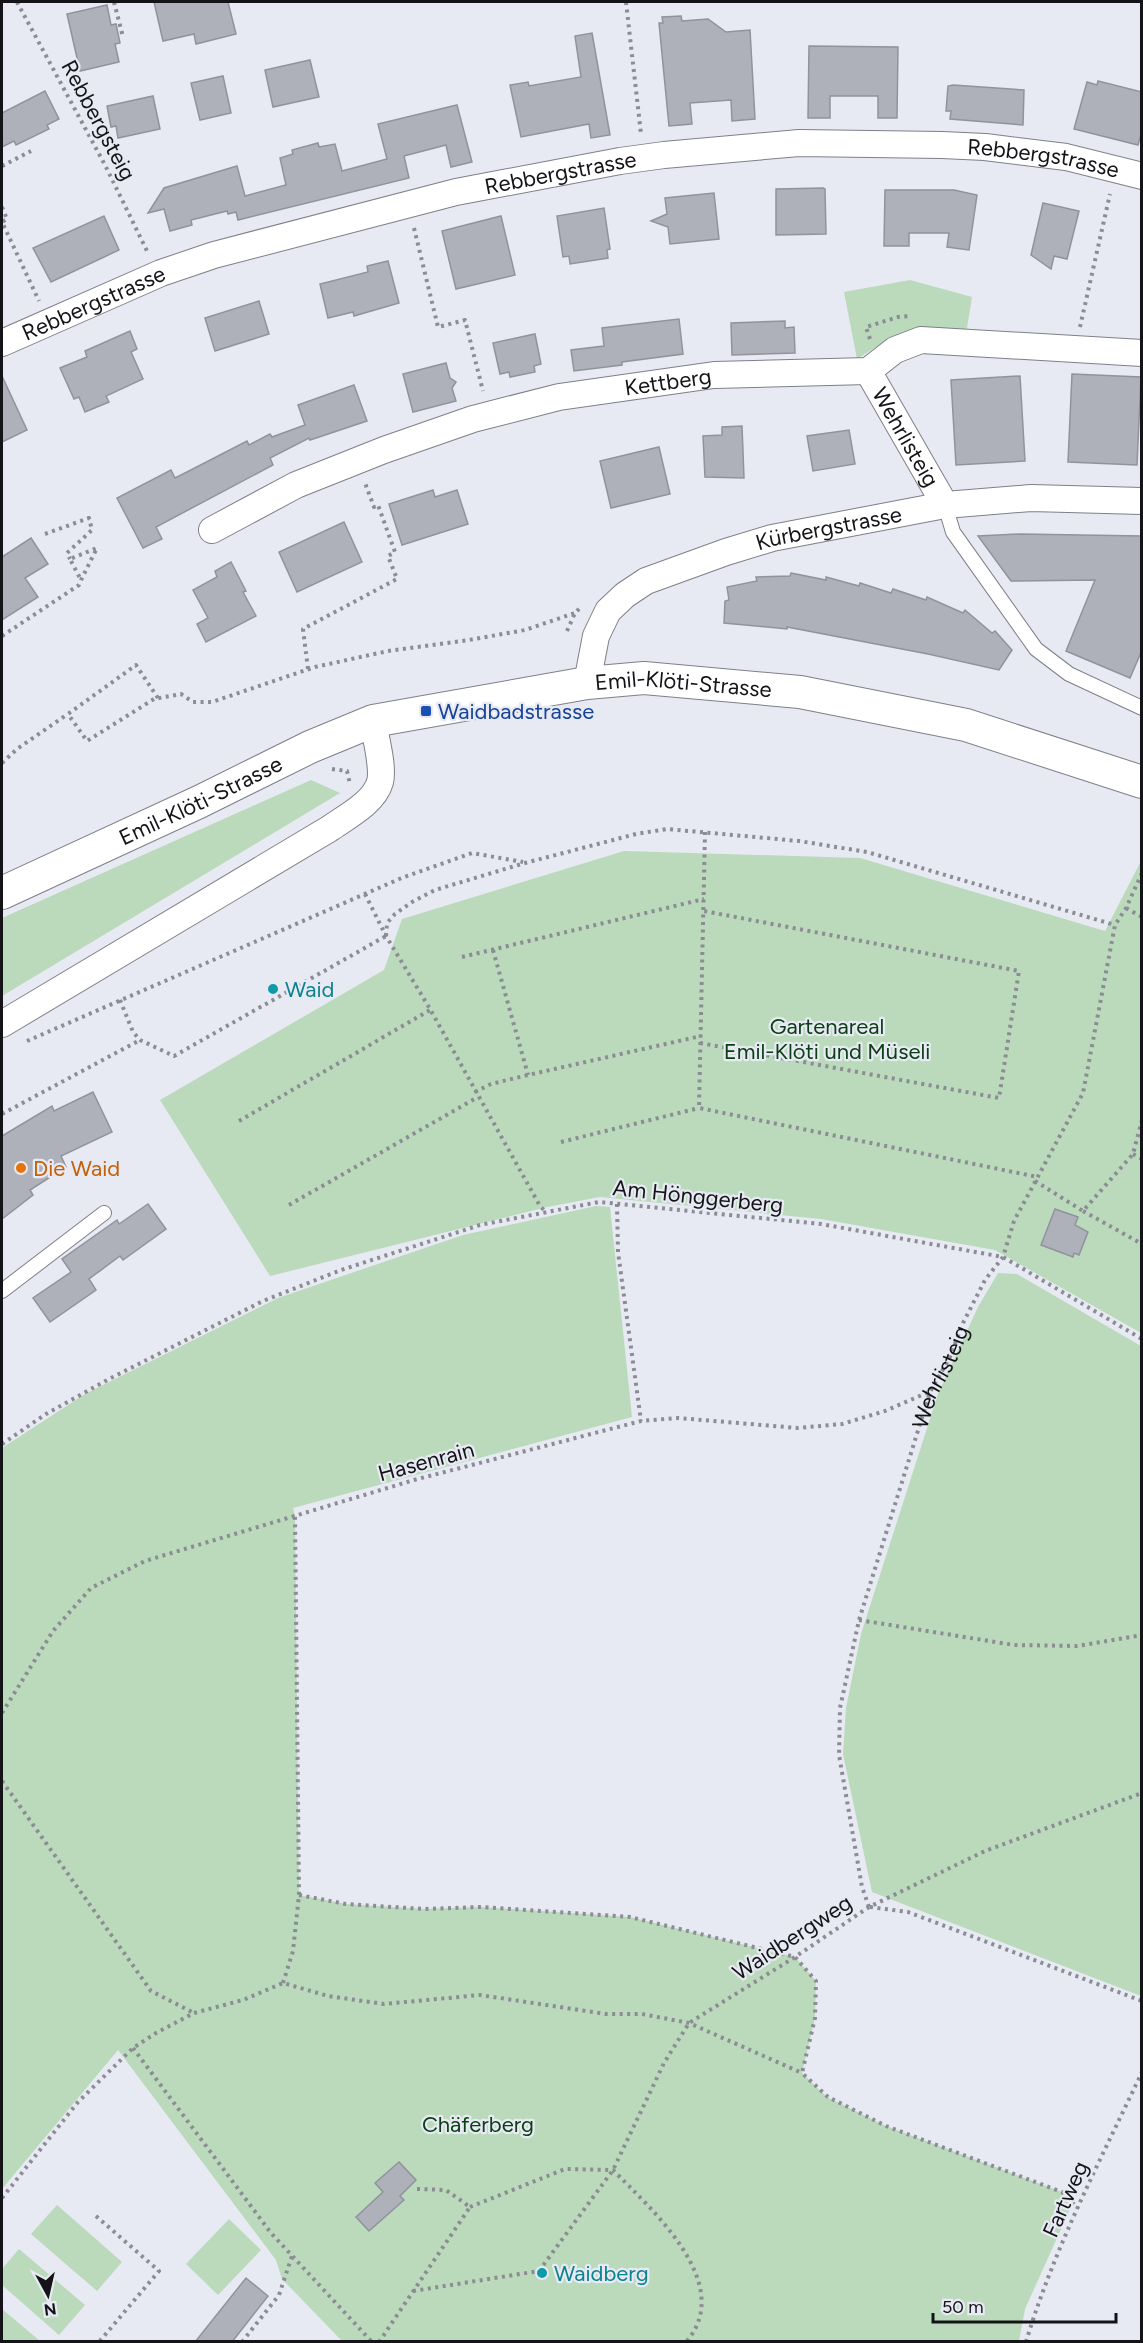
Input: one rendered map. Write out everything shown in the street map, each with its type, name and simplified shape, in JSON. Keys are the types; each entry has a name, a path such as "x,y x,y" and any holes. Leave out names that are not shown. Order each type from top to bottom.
{"street":[{"name":"Rebbergstrasse","path":"2,343 161,273 214,255 456,192 664,154 799,143 985,147 1066,157 1142,176"},
{"path":"868,371 895,350 921,340 1142,353"},
{"name":"Kettberg","path":"212,530 296,485 367,457 490,415 559,397 714,375 868,371"},
{"name":"Wehrlisteig","path":"868,371 945,505"},
{"name":"Kürbergstrasse","path":"587,683 596,636 608,611 625,595 646,581 772,538 945,505 1031,498 1142,501"},
{"name":"Emil-Klöti-Strasse","path":"2,893 199,802 310,747 373,721 587,683 644,678 801,692 966,725 1142,782"},
{"path":"2,1024 359,809 380,782 373,721"}],"lane":[{"path":"945,505 953,532 1036,649 1069,674 1142,708"},
{"path":"2,1291 104,1213"}],"path":[{"name":"Rebbergsteig","path":"17,2 105,165 150,256"},
{"path":"114,2 123,38"},
{"path":"626,2 641,135"},
{"path":"2,166 31,151"},
{"path":"1078,338 1112,187"},
{"path":"2,207 8,219 2,222 41,306"},
{"path":"412,219 438,327 465,320 490,415"},
{"path":"308,669 303,629 397,579 388,556 395,552 378,505 374,507 362,474 371,471 367,457"},
{"path":"45,534 89,518 92,530 67,553 81,580"},
{"path":"2,636 79,585 97,548 70,559"},
{"path":"68,714 87,741 158,698 181,694 193,702 212,702 308,669 388,651 525,630 575,613"},
{"path":"2,763 17,749 136,664 158,698"},
{"path":"386,936 387,923 395,914 435,890 525,862 636,834 667,829 799,841 867,852 1115,925"},
{"path":"699,1108 705,832"},
{"path":"23,1042 404,877 472,853 525,862"},
{"name":"Wehrlisteig","path":"869,1907 862,1887 840,1755 840,1708 859,1620 930,1392 949,1359 963,1323 985,1280 1003,1257 1014,1221 1083,1094 1115,925 1126,908 1142,873"},
{"path":"365,894 386,936 545,1212"},
{"path":"462,957 704,899"},
{"path":"1126,908 1142,917"},
{"path":"700,1043 999,1098 1019,970 704,911"},
{"path":"120,1000 133,1032 140,1040 174,1056 386,936"},
{"path":"493,950 528,1075"},
{"path":"239,1121 430,1009"},
{"path":"475,1092 491,1084 700,1036"},
{"path":"2,1114 140,1040"},
{"path":"289,1205 478,1098"},
{"path":"561,1142 699,1108 1036,1179 1083,1211 1142,1244"},
{"path":"1083,1211 1133,1154 1142,1120"},
{"path":"1133,1154 1142,1159"},
{"name":"Am Hönggerberg","path":"2,1444 46,1414 109,1379 263,1301 386,1254 480,1225 599,1203 821,1224 1003,1257 1142,1339"},
{"path":"617,1204 618,1252 640,1421"},
{"name":"Hasenrain","path":"2,1713 52,1631 91,1588 145,1560 414,1480 640,1421 678,1418 798,1428 842,1424 885,1411 930,1392"},
{"path":"283,1983 293,1951 299,1895 295,1516"},
{"path":"859,1620 1014,1645 1077,1646 1142,1635"},
{"path":"2,1781 151,1991 194,2013"},
{"path":"869,1907 985,1851 1142,1793"},
{"path":"299,1895 346,1904 424,1910 481,1907 630,1917 795,1957 816,1981 815,2018 802,2073"},
{"name":"Waidbergweg","path":"414,2290 538,2271 613,2170 663,2063 689,2023 795,1957 869,1907 908,1912 1142,2001"},
{"path":"2,2198 78,2102 133,2048 194,2013 243,2000 283,1983 328,1996 384,2004 480,1995 606,2014 642,2014 689,2023 802,2073 828,2097 886,2126 1062,2192 1078,2208"},
{"path":"133,2048 271,2233 372,2342"},
{"name":"Fartweg","path":"1026,2342 1038,2299 1142,2073"},
{"path":"379,2342 470,2207 565,2169 613,2170 675,2235 693,2268 701,2292 700,2316 686,2342"},
{"path":"417,2189 446,2190 470,2207"},
{"path":"96,2216 159,2271 99,2342"},
{"path":"242,2342 279,2295 292,2256"}],"green space":[{"path":"910,280 972,297 966,334 918,331 882,343 857,359 844,292"},
{"path":"311,780 340,793 2,996 2,918"},
{"name":"Gartenareal Emil-Klöti und Müseli","path":"624,851 860,858 1105,931 1141,861 1141,1333 995,1250 821,1219 600,1197 547,1207 270,1276 160,1100 384,970 402,919"},
{"name":"Chäferberg","path":"596,1206 610,1207 632,1417 293,1508 295,1516 299,1895 346,1904 424,1909 481,1907 630,1917 795,1957 816,1981 815,2018 802,2073 827,2097 886,2126 1062,2192 1071,2207 1025,2309 1019,2341 342,2341 282,2279 276,2260 118,2050 2,2189 2,1448 85,1394 278,1298 463,1235"},
{"path":"998,1273 1017,1274 1141,1346 1141,1996 872,1892 843,1754 846,1708 861,1634 938,1394 978,1307"},
{"path":"57,2205 122,2262 97,2291 31,2234"},
{"path":"229,2219 261,2250 218,2295 186,2264"},
{"path":"19,2249 85,2305 59,2335 2,2285 2,2269"},
{"path":"2,2309 40,2341 2,2341"}],"building":[{"path":"154,2 228,2 236,34 196,44 194,34 163,41"},
{"path":"107,5 111,25 116,24 120,43 115,44 119,62 80,71 67,14"},
{"path":"681,16 682,21 708,19 726,32 750,30 755,119 732,121 731,100 690,103 692,124 669,126 659,23 663,23 662,17"},
{"path":"592,33 610,135 591,138 589,124 521,137 510,85 528,82 529,86 581,77 575,36"},
{"path":"809,46 898,47 897,118 878,118 878,96 830,96 830,118 808,118"},
{"path":"310,60 319,97 273,107 265,70"},
{"path":"223,76 231,113 200,120 191,83"},
{"path":"1098,81 1142,92 1142,131 1138,145 1074,129 1087,82 1097,85"},
{"path":"948,86 1024,90 1023,125 950,119 951,111 946,111"},
{"path":"45,91 59,119 47,125 49,129 16,145 14,141 2,147 2,113"},
{"path":"153,96 160,129 118,138 116,126 111,127 107,106"},
{"path":"457,105 472,162 451,167 446,145 404,156 409,178 238,220 236,212 228,214 227,211 191,220 192,225 170,231 164,209 148,213 164,188 237,166 245,196 286,185 280,158 293,154 292,150 318,143 319,147 335,144 342,171 387,159 378,124"},
{"path":"776,189 825,189 826,234 776,235"},
{"path":"885,190 954,190 977,195 969,250 947,247 949,233 909,233 909,246 884,246"},
{"path":"714,193 719,239 670,244 668,227 651,221 667,214 665,198"},
{"path":"1043,203 1079,211 1067,259 1054,256 1051,269 1031,255"},
{"path":"604,208 610,249 607,250 608,258 570,264 569,256 563,257 557,216"},
{"path":"104,216 119,250 51,282 33,248"},
{"path":"501,216 515,275 456,289 442,231"},
{"path":"388,261 399,303 354,316 353,312 328,318 320,284 368,272 367,266"},
{"path":"259,301 269,334 215,351 205,318"},
{"path":"679,319 683,354 574,371 571,350 604,346 602,328"},
{"path":"785,321 785,328 794,327 795,353 732,355 731,323"},
{"path":"130,331 137,349 131,352 143,379 106,396 109,402 85,412 79,397 74,399 60,368 87,357 85,351"},
{"path":"535,334 541,364 534,366 535,372 510,377 509,372 500,374 493,343"},
{"path":"446,363 450,378 456,382 452,388 456,401 413,412 403,374"},
{"path":"1072,374 1141,377 1137,465 1068,462"},
{"path":"2,376 27,430 2,442"},
{"path":"1020,376 1025,461 956,465 951,380"},
{"path":"354,385 367,421 310,440 309,438 270,458 273,465 156,527 162,539 143,548 117,498 171,470 175,478 247,441 249,445 270,434 272,437 305,425 298,405"},
{"path":"742,426 744,478 705,477 703,436 722,435 722,427"},
{"path":"849,430 855,464 813,471 807,436"},
{"path":"659,447 670,494 611,508 600,461"},
{"path":"433,490 435,497 457,490 468,524 402,545 389,504"},
{"path":"344,522 362,562 297,592 279,552"},
{"path":"1020,534 1142,536 1142,650 1130,678 1066,651 1095,580 1011,581 978,536"},
{"path":"31,538 48,564 25,578 38,597 2,620 2,557"},
{"path":"231,562 256,616 206,642 197,624 208,618 193,590 217,577 215,571"},
{"path":"791,573 826,580 826,577 859,586 860,583 891,593 893,589 926,600 927,597 963,613 965,610 992,633 995,631 1012,650 999,670 787,627 787,629 724,623 725,601 729,600 727,587 757,581 756,577 790,576"},
{"path":"93,1092 112,1132 61,1156 66,1167 30,1190 33,1195 2,1219 2,1136 52,1106 54,1111"},
{"path":"148,1204 166,1229 123,1260 120,1256 89,1279 96,1290 50,1322 33,1298 71,1272 62,1259 117,1220 119,1224"},
{"path":"1055,1209 1078,1217 1075,1225 1088,1232 1079,1255 1074,1253 1073,1257 1041,1245"},
{"path":"399,2162 416,2180 400,2196 404,2200 369,2231 356,2217 383,2192 375,2183"},
{"path":"246,2278 268,2296 232,2342 195,2342"}],"place":[{"name":"Waidbadstrasse","path":"426,711"},
{"name":"Waid","path":"273,989"},
{"name":"Die Waid","path":"21,1168"},
{"name":"Waidberg","path":"542,2273"}]}
